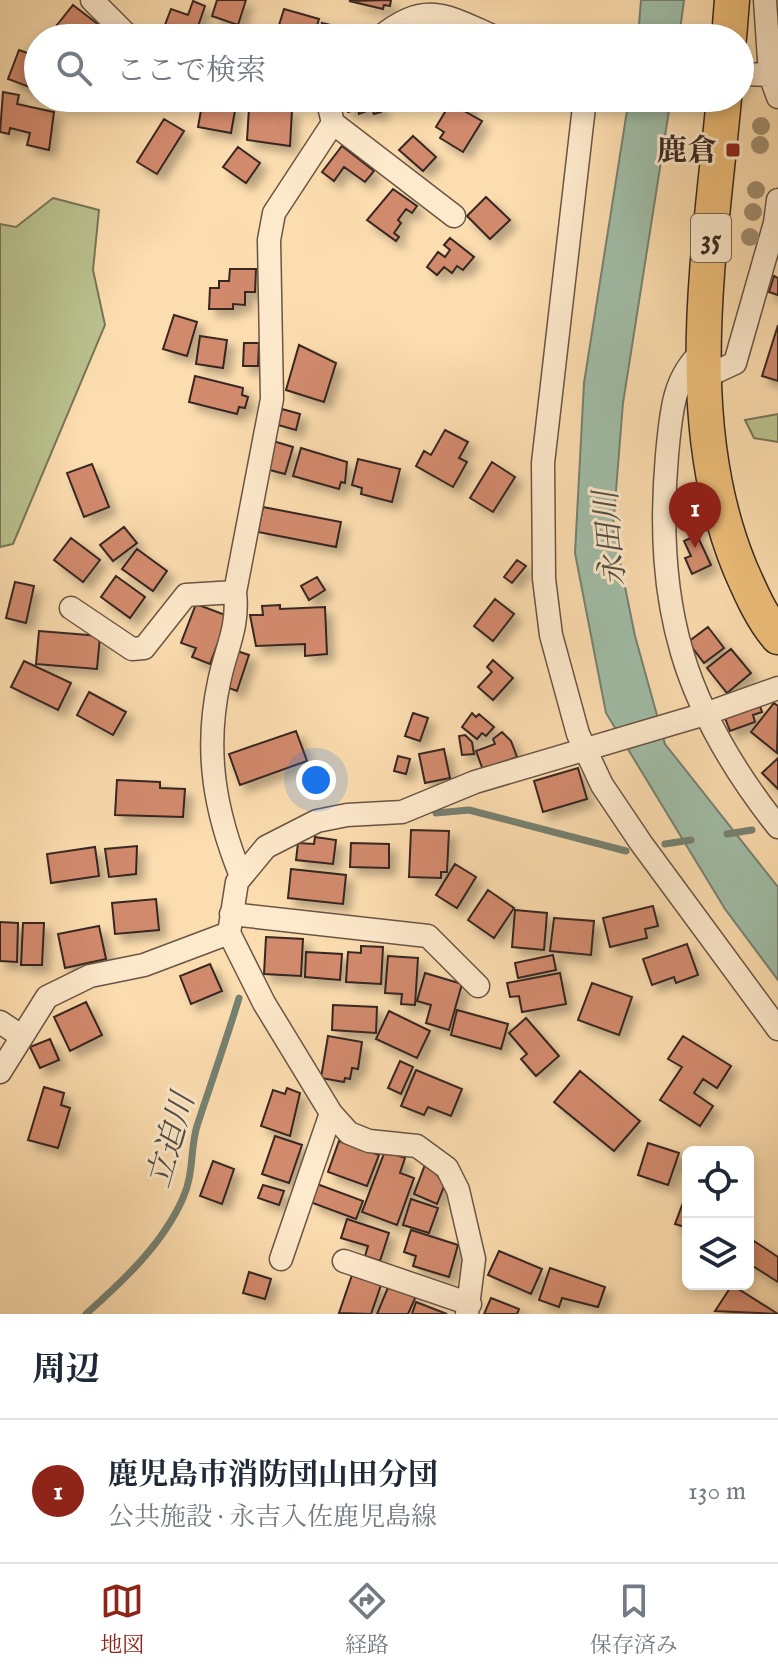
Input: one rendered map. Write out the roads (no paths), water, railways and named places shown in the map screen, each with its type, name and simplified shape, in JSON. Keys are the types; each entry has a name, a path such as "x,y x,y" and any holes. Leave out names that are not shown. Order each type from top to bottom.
{"main road":[{"path":"730,24 732,0"},
{"name":"35","path":"723,112 705,364 711,470 727,535 746,582 778,637"}],"street":[{"path":"92,0 116,24"},
{"path":"765,0 770,75 778,97"},
{"path":"393,24 414,11 439,12 466,24"},
{"path":"754,74 770,75"},
{"path":"330,112 333,123 454,216"},
{"path":"583,112 543,463 542,521 551,635 578,734 602,785 778,1029"},
{"path":"241,876 219,818 213,773 218,683 238,618 235,592 272,399 269,240 274,213 333,123"},
{"path":"778,200 775,223 735,363 686,365 679,382 669,430 663,499 664,559 673,626 705,714 754,797 778,827"},
{"path":"71,608 132,649 144,648 186,595 235,592"},
{"path":"344,1261 468,1309 474,1259 458,1190 447,1168 417,1146 369,1141 349,1133 331,1113 264,1003 230,924 237,882 241,876 266,847 317,821 347,815 402,812 475,782 705,714 778,688"},
{"path":"0,1072 47,997 90,976 170,957 230,924 428,936 478,986"},
{"path":"0,1022 21,1036"},
{"path":"281,1259 331,1113"}],"water":[{"path":"641,0 684,0 681,24 639,24"},
{"name":"永田川","path":"627,112 669,112 623,403 613,528 635,636 665,744 778,887 778,980 725,909 606,713 575,553 584,383"}],"waterway":[{"name":"立迫川","path":"436,813 469,810 626,851"},
{"path":"727,834 752,830"},
{"name":"立迫川","path":"665,844 691,840"},
{"name":"立迫川","path":"86,1314 128,1275 175,1215 189,1180 197,1126 239,998"}],"place":[{"name":"鹿倉","path":"733,150"},
{"name":"鹿児島市消防団山田分団","path":"695,548"}]}
